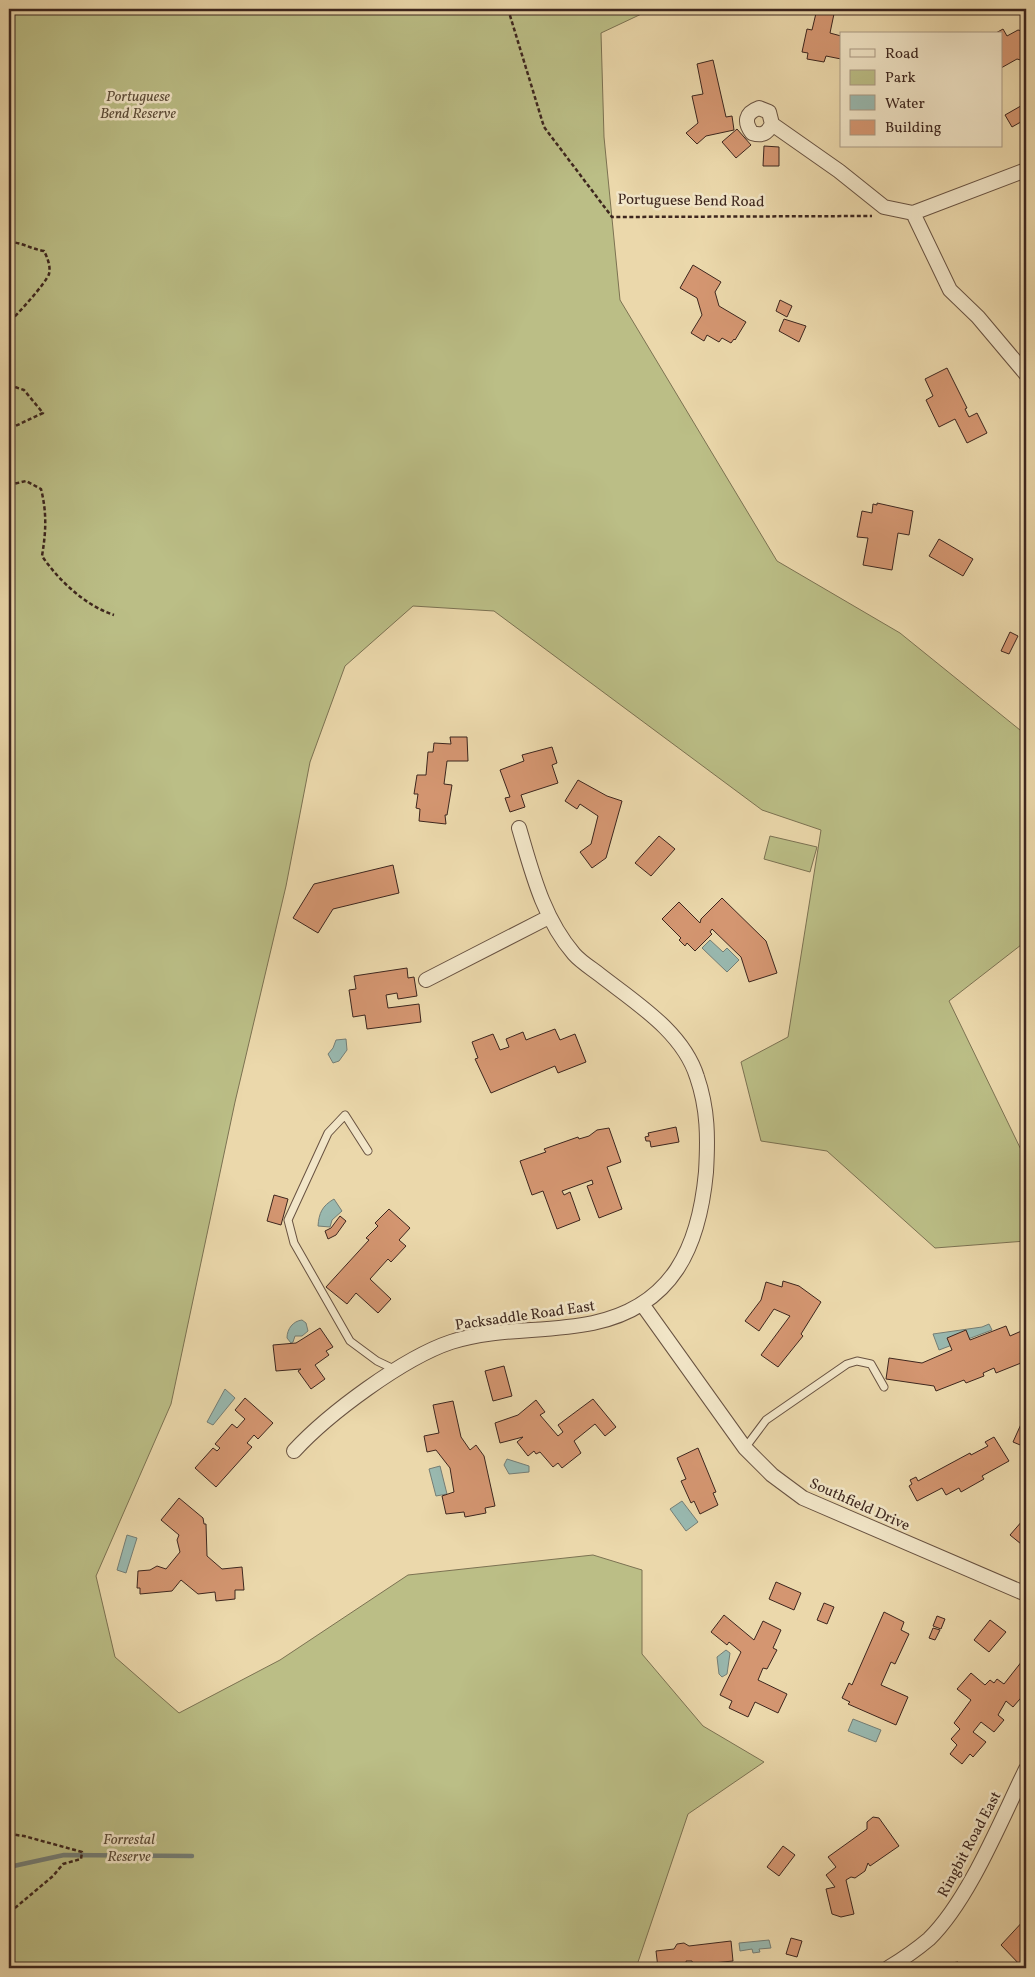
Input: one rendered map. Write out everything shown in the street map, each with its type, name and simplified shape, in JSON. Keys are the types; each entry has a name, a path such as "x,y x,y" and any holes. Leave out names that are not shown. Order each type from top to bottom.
{"street":[{"path":"772,124 840,171 884,207 913,213 1026,170"},
{"path":"913,213 950,290 978,317 1026,374"},
{"name":"Packsaddle Road East","path":"294,1451 313,1431 396,1370 447,1343 468,1337 514,1330 593,1323 619,1315 642,1304 664,1286 684,1262 697,1228 706,1164 708,1126 705,1103 693,1064 673,1036 576,956 559,935 549,917 532,873 519,828"},
{"path":"426,980 549,917"},
{"name":"Southfield Drive","path":"642,1304 745,1448 772,1475 803,1498 1026,1594"},
{"name":"Ringbit Road East","path":"888,1968 930,1938 952,1910 966,1888 1026,1769"}],"lane":[{"path":"368,1150 345,1115 328,1133 288,1220 294,1243 350,1341 377,1360 396,1370"},
{"path":"745,1448 766,1420 847,1364 857,1361 871,1364 884,1387"}],"path":[{"name":"Portuguese Bend Road","path":"508,9 544,127 612,217 851,218 878,216"},
{"path":"9,242 20,242 30,248 44,251 48,259 49,273 24,310 9,322"},
{"path":"9,386 24,390 43,413 9,429"},
{"path":"9,485 26,481 41,489 46,511 46,531 42,556 52,572 98,610 114,615"},
{"path":"9,1834 24,1836 82,1852 81,1859 63,1864 9,1914"}],"green space":[{"path":"9,9 652,9 601,33 604,137 620,300 777,561 900,633 1020,730 1026,731 1026,954 1021,945 949,1001 1026,1160 1026,1241 935,1248 827,1151 761,1141 741,1062 788,1037 821,830 762,810 494,611 413,606 345,666 310,762 286,886 235,1102 171,1404 96,1576 115,1657 179,1713 280,1660 408,1575 593,1555 642,1570 642,1654 703,1726 764,1762 688,1814 636,1968 9,1968"},
{"path":"770,836 817,847 810,872 764,859"}],"water":[{"path":"710,940 723,952 727,948 739,960 727,972 702,948"},
{"path":"346,1039 347,1050 339,1061 333,1063 328,1054 336,1040"},
{"path":"334,1199 342,1211 332,1220 330,1227 318,1226 322,1210"},
{"path":"302,1320 306,1323 308,1331 302,1336 295,1336 291,1343 287,1338 289,1329 293,1324"},
{"path":"989,1324 992,1330 939,1350 933,1334 982,1327"},
{"path":"225,1389 235,1398 213,1425 207,1422"},
{"path":"507,1459 529,1466 529,1472 509,1474 504,1465"},
{"path":"440,1466 447,1494 436,1496 429,1469"},
{"path":"682,1501 698,1522 686,1531 670,1509"},
{"path":"127,1535 137,1538 126,1573 117,1570"},
{"path":"726,1650 730,1653 727,1674 722,1677 719,1674 717,1657"},
{"path":"853,1719 881,1730 876,1742 848,1731"},
{"path":"769,1940 771,1948 759,1949 760,1952 753,1953 752,1949 740,1951 739,1943"}],"building":[{"path":"817,9 835,9 830,33 840,36 840,59 826,56 824,62 807,59 808,53 802,52 807,29 812,30"},
{"path":"1003,29 1007,36 1018,30 1026,32 1026,66 1024,61 1017,59 1002,67 1002,32 998,32"},
{"path":"713,60 726,117 732,116 734,130 706,136 697,144 686,133 698,123 692,96 703,94 697,64"},
{"path":"1026,103 1026,119 1012,127 1005,115"},
{"path":"737,129 751,145 736,158 722,142"},
{"path":"764,146 779,147 779,166 763,166"},
{"path":"693,265 721,282 715,292 719,306 746,322 735,340 731,343 722,338 719,342 707,335 704,341 691,333 702,315 697,298 680,288"},
{"path":"780,300 792,306 787,317 776,311"},
{"path":"784,319 806,326 799,342 779,331"},
{"path":"947,368 967,408 965,409 969,417 977,413 987,433 967,443 955,419 939,427 926,400 933,396 925,379"},
{"path":"877,503 913,511 909,535 898,533 892,570 863,565 868,538 857,537 862,511 872,513 873,504 877,505"},
{"path":"939,539 973,559 963,576 929,556"},
{"path":"1010,632 1018,636 1009,654 1001,651"},
{"path":"450,737 467,737 468,761 447,761 444,784 452,785 447,815 445,815 446,824 419,821 420,809 416,808 418,794 414,794 417,775 426,775 428,752 433,752 434,743 451,744"},
{"path":"552,747 557,763 552,765 558,783 521,795 525,807 510,812 505,798 510,797 500,770 524,761 522,755"},
{"path":"578,780 607,796 622,801 606,858 592,868 580,852 591,844 598,816 580,804 577,809 565,801"},
{"path":"659,836 675,849 651,876 635,863"},
{"path":"393,865 399,893 333,909 318,933 293,918 314,884"},
{"path":"722,898 766,941 777,973 749,982 741,957 712,929 710,932 712,934 695,951 687,943 685,946 679,940 681,938 662,919 679,902 700,923 701,919"},
{"path":"407,968 408,978 414,977 417,996 398,999 397,993 386,995 388,1008 419,1004 421,1022 367,1029 365,1015 353,1017 349,990 356,989 354,976"},
{"path":"555,1029 560,1040 575,1034 586,1062 558,1073 555,1066 491,1093 475,1059 478,1058 472,1042 493,1034 500,1050 509,1047 506,1039 523,1032 526,1040"},
{"path":"676,1127 679,1142 651,1147 650,1141 646,1141 645,1137 649,1136 648,1133"},
{"path":"609,1128 621,1162 607,1167 622,1209 599,1218 587,1186 593,1184 592,1180 562,1191 564,1195 570,1192 580,1220 557,1229 543,1191 532,1195 520,1161 546,1152 544,1149 578,1137 579,1139 589,1136 597,1130"},
{"path":"274,1195 288,1199 281,1225 267,1221"},
{"path":"389,1209 410,1228 399,1240 406,1246 391,1262 388,1259 370,1279 391,1299 378,1313 356,1293 347,1304 326,1287 369,1240 366,1238 378,1226 375,1223"},
{"path":"340,1216 346,1221 336,1235 328,1239 325,1231 331,1228"},
{"path":"783,1281 799,1286 821,1302 801,1334 803,1336 778,1367 761,1355 790,1316 774,1309 759,1331 745,1321 761,1300 766,1282 782,1287"},
{"path":"1006,1326 1010,1336 1026,1329 1026,1361 996,1373 994,1368 983,1373 984,1376 966,1383 964,1380 936,1391 934,1386 886,1379 889,1358 922,1363 952,1350 947,1338 966,1330 970,1340"},
{"path":"320,1328 333,1347 326,1351 329,1355 315,1365 325,1379 311,1389 298,1371 301,1369 276,1371 273,1345 296,1343"},
{"path":"504,1366 512,1396 493,1401 485,1371"},
{"path":"245,1398 273,1423 258,1439 254,1435 247,1443 252,1447 216,1487 195,1468 213,1448 217,1451 220,1448 215,1444 232,1424 237,1428 245,1419 235,1410"},
{"path":"593,1399 616,1427 605,1436 595,1424 574,1441 581,1453 562,1468 558,1463 553,1467 540,1452 536,1454 534,1451 528,1456 517,1442 523,1437 500,1443 495,1423 518,1415 536,1400 545,1412 540,1415 558,1436 563,1432 558,1425"},
{"path":"453,1401 461,1437 470,1450 476,1445 484,1456 495,1506 485,1508 486,1513 465,1517 464,1512 446,1514 442,1496 454,1492 450,1468 436,1450 427,1452 424,1436 439,1433 433,1405"},
{"path":"1026,1413 1026,1444 1025,1447 1013,1442"},
{"path":"994,1437 1009,1461 982,1476 984,1479 961,1492 959,1488 946,1495 942,1488 917,1501 909,1486 912,1484 910,1480 916,1477 918,1481 970,1453 971,1455 988,1446 985,1442"},
{"path":"698,1448 716,1492 713,1493 718,1505 700,1514 694,1501 691,1503 681,1481 686,1479 677,1458"},
{"path":"179,1498 203,1518 204,1524 206,1524 207,1556 222,1569 242,1567 244,1590 235,1590 235,1599 216,1601 215,1592 198,1594 181,1580 172,1591 140,1594 140,1588 137,1588 138,1571 150,1570 157,1566 166,1569 180,1552 177,1540 179,1535 161,1520"},
{"path":"1023,1520 1026,1521 1026,1548 1010,1535"},
{"path":"776,1582 801,1593 794,1610 769,1599"},
{"path":"824,1603 834,1607 827,1624 817,1620"},
{"path":"884,1612 904,1622 901,1630 909,1634 895,1664 891,1662 881,1685 908,1697 896,1725 848,1704 850,1702 842,1698 849,1683 852,1685"},
{"path":"724,1615 754,1640 763,1621 781,1630 773,1648 777,1650 767,1669 763,1668 758,1680 787,1694 778,1713 755,1702 748,1717 729,1708 732,1701 720,1695 741,1652 729,1642 727,1645 711,1632"},
{"path":"937,1616 945,1619 941,1629 933,1626"},
{"path":"990,1620 1006,1632 989,1652 974,1640"},
{"path":"933,1628 940,1630 935,1640 929,1638"},
{"path":"1026,1656 1026,1692 1013,1707 1006,1701 998,1715 1004,1720 994,1732 981,1722 973,1732 986,1742 973,1757 970,1754 962,1764 950,1754 957,1745 951,1739 960,1729 954,1723 971,1700 957,1689 971,1673 985,1685 990,1680 994,1683 997,1679 1004,1684"},
{"path":"873,1817 879,1818 899,1846 870,1866 868,1863 865,1871 855,1878 851,1877 846,1880 854,1914 841,1917 832,1914 826,1889 835,1887 826,1875 836,1867 828,1857 867,1829 867,1822"},
{"path":"783,1846 795,1855 779,1876 767,1867"},
{"path":"1026,1918 1026,1961 1021,1966 1001,1945"},
{"path":"791,1938 802,1941 797,1957 786,1954"},
{"path":"731,1941 733,1961 693,1965 692,1961 686,1961 687,1968 658,1968 656,1951 674,1949 677,1944 684,1943 689,1946"},
{"path":"958,1962 959,1968 933,1968 938,1965"}],"waterway":[{"path":"9,1867 64,1855 192,1856"}],"park label":[{"name":"Portuguese Bend Reserve","path":"138,104"},
{"name":"Forrestal Reserve","path":"129,1848"}]}
